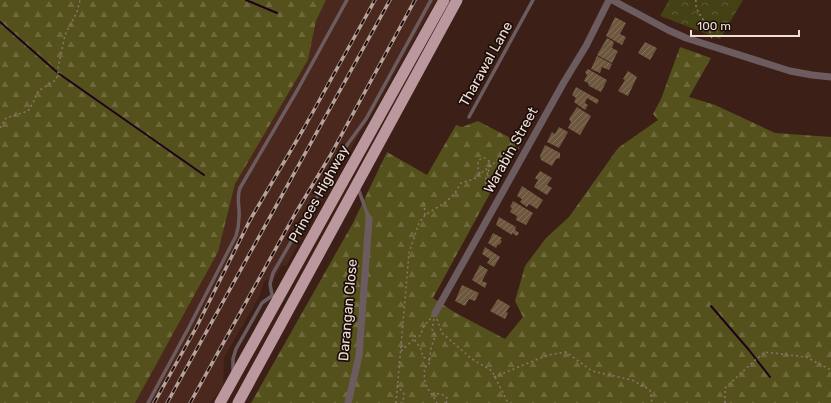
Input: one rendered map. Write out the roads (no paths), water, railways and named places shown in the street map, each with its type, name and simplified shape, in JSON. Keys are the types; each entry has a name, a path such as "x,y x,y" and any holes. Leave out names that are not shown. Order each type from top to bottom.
{"highway":[{"name":"Princes Highway","path":"220,403 276,295 444,0"},
{"name":"Princes Highway","path":"238,403 292,301 457,0"}],"street":[{"name":"Warabin Street","path":"435,313 528,146 586,46 609,0"},
{"path":"612,0 677,34 790,71 812,76 831,77"},
{"name":"Darangan Close","path":"348,403 359,356 369,219"}],"lane":[{"path":"148,403 236,236 239,222 239,191 347,0"},
{"path":"292,301 276,295 270,284 273,273 347,145 366,119 431,0"},
{"name":"Tharawal Lane","path":"469,117 534,0"},
{"path":"356,184 369,219"},
{"path":"236,236 240,239"}],"waterway":[{"path":"246,0 277,13"},
{"path":"0,22 58,73 204,175"},
{"path":"711,306 770,377"}],"railway":[{"path":"154,403 196,328 250,220 304,128 375,0"},
{"path":"167,403 390,0"},
{"path":"190,403 295,214 330,156 415,0"}]}
